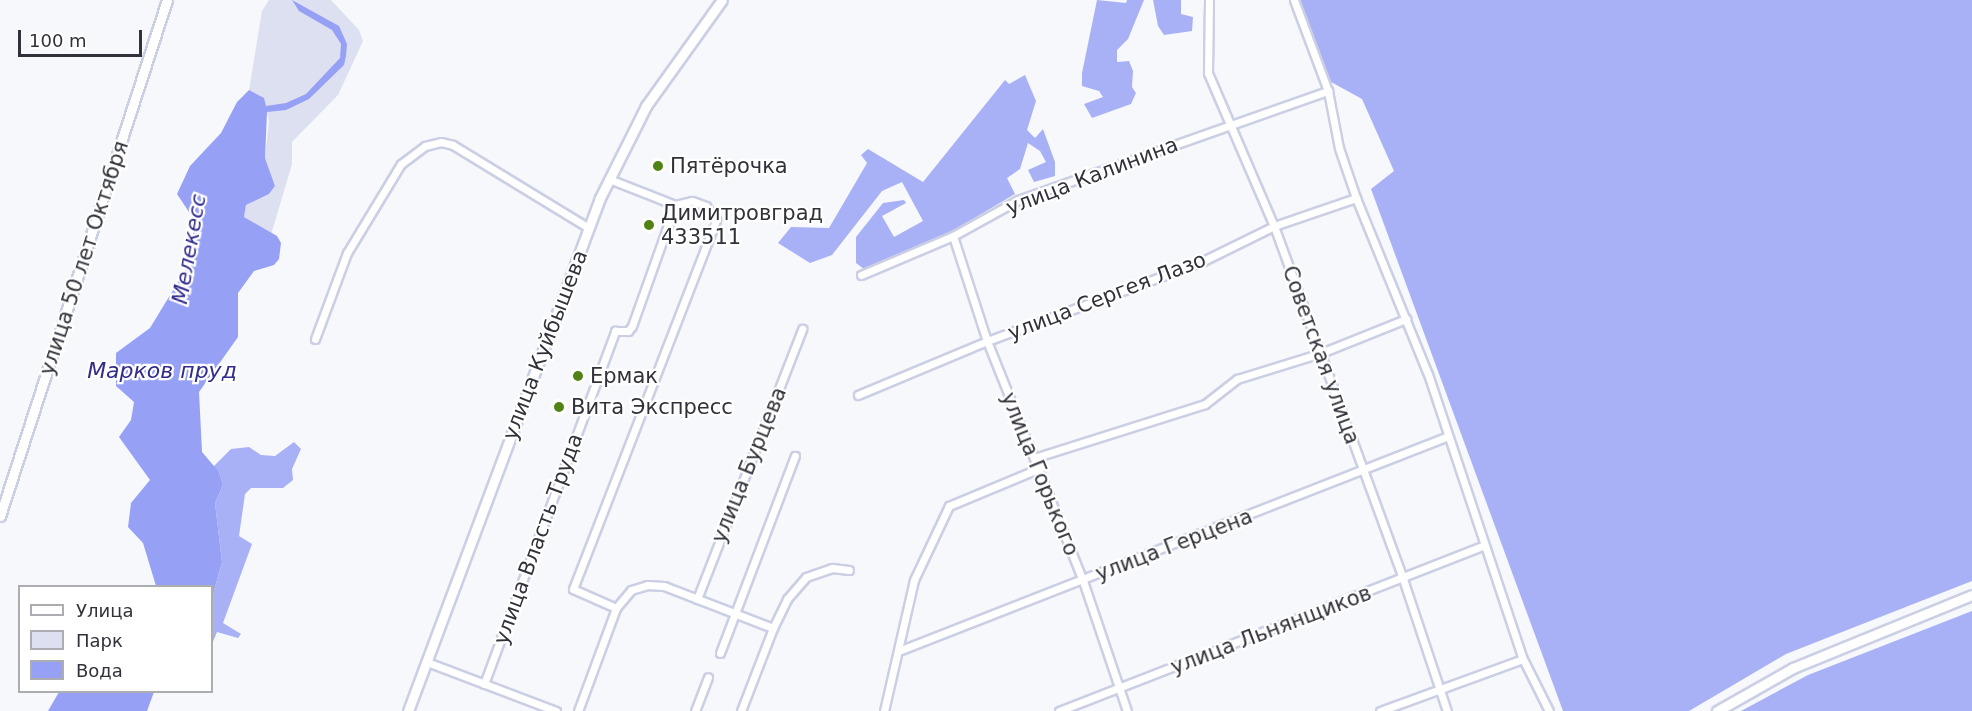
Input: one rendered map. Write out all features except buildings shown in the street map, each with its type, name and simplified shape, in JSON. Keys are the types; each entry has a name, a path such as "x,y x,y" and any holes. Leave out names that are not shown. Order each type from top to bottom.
{"main road":[{"name":"улица 50 лет Октября","path":"0,516 167,0"},
{"name":"улица Куйбышева","path":"408,711 609,179 646,106 722,0"},
{"path":"1717,711 1834,649 1972,595"}],"street":[{"name":"Советская улица","path":"1209,0 1208,73 1231,123 1250,177 1274,226 1442,688 1447,711"},
{"path":"1294,0 1328,91 1339,148 1356,198 1428,374 1446,437 1523,659 1549,711"},
{"name":"улица Калинина","path":"861,275 953,236 1018,200 1125,165 1231,123 1328,91"},
{"path":"315,339 347,253 401,164 424,146 441,142 453,145 589,228"},
{"path":"609,179 675,205 692,201 706,206 716,220 573,589 616,608"},
{"name":"улица Сергея Лазо","path":"858,395 987,341 1203,261 1274,226 1356,198"},
{"name":"улица Власть Труда","path":"484,684 615,331 628,331 632,326 675,205"},
{"name":"улица Горького","path":"953,236 987,341 1040,468 1083,580 1127,711"},
{"path":"1034,458 1205,404 1237,379 1321,353 1406,319"},
{"name":"улица Бурцева","path":"696,599 802,329"},
{"name":"улица Герцена","path":"901,650 1446,437"},
{"name":"улица Бурцева","path":"720,653 795,456"},
{"path":"884,711 901,650 914,579 949,506 1040,468"},
{"name":"улица Льнянщиков","path":"1059,711 1483,546"},
{"path":"741,711 773,628 787,599 806,577 832,568 849,570"},
{"path":"578,711 616,608 631,590 647,585 664,586 773,628"},
{"path":"1380,711 1523,659"},
{"path":"427,662 556,711"},
{"path":"695,711 708,677"}],"green space":[{"path":"269,0 331,0 359,30 363,41 338,95 292,142 292,164 271,235 244,217 246,205 269,194 275,186 265,158 269,121 264,99 249,90 262,11"}],"shaded area":[{"path":"1097,0 1126,3 1127,0 1144,0 1128,39 1117,50 1117,62 1129,61 1133,71 1132,87 1136,93 1131,104 1092,118 1084,104 1103,97 1099,91 1082,86 1082,73"},
{"path":"1153,0 1181,0 1181,14 1193,17 1192,31 1164,35 1158,26"},
{"path":"1300,0 1972,0 1972,581 1786,654 1689,711 1563,711 1371,189 1394,171 1362,99 1331,82"},
{"path":"1025,75 1036,101 1027,130 1035,138 1043,129 1055,162 1055,176 1034,182 1028,170 1046,162 1040,151 1028,143 1020,169 1007,178 1015,194 949,233 864,269 856,263 856,237 883,203 904,200 906,203 882,216 894,237 923,221 902,182 882,191 832,255 810,263 778,243 791,227 829,228 867,163 861,155 868,149 923,182 1005,80 1009,84"},
{"path":"294,442 301,449 292,469 293,480 283,488 251,488 245,494 239,536 252,544 223,623 241,634 238,638 217,632 213,642 213,594 222,562 215,503 223,485 219,472 213,467 231,449 249,447 261,455 275,456"},
{"path":"1972,611 1972,711 1741,711 1808,675"}],"water":[{"name":"Марков пруд","path":"292,0 339,26 347,44 346,56 344,65 309,99 286,110 267,112 265,158 275,186 269,194 246,205 244,217 277,236 281,243 279,259 274,265 254,271 238,293 238,337 199,392 202,452 219,472 223,485 215,503 222,562 213,594 213,585 156,585 143,543 128,527 131,503 150,480 119,437 131,420 134,402 116,386 116,353 150,328 189,264 195,221 177,194 190,166 221,133 237,102 249,90 264,98 266,106 286,103 306,94 340,58 341,44 332,30 299,11"},
{"path":"58,693 154,693 147,711 48,711"}],"place":[{"name":"Пятёрочка","path":"658,166"},
{"name":"Димитровград 433511","path":"649,225"},
{"name":"Ермак","path":"578,376"},
{"name":"Вита Экспресс","path":"559,407"}],"water label":[{"name":"Мелекесс","path":"189,249"}]}
